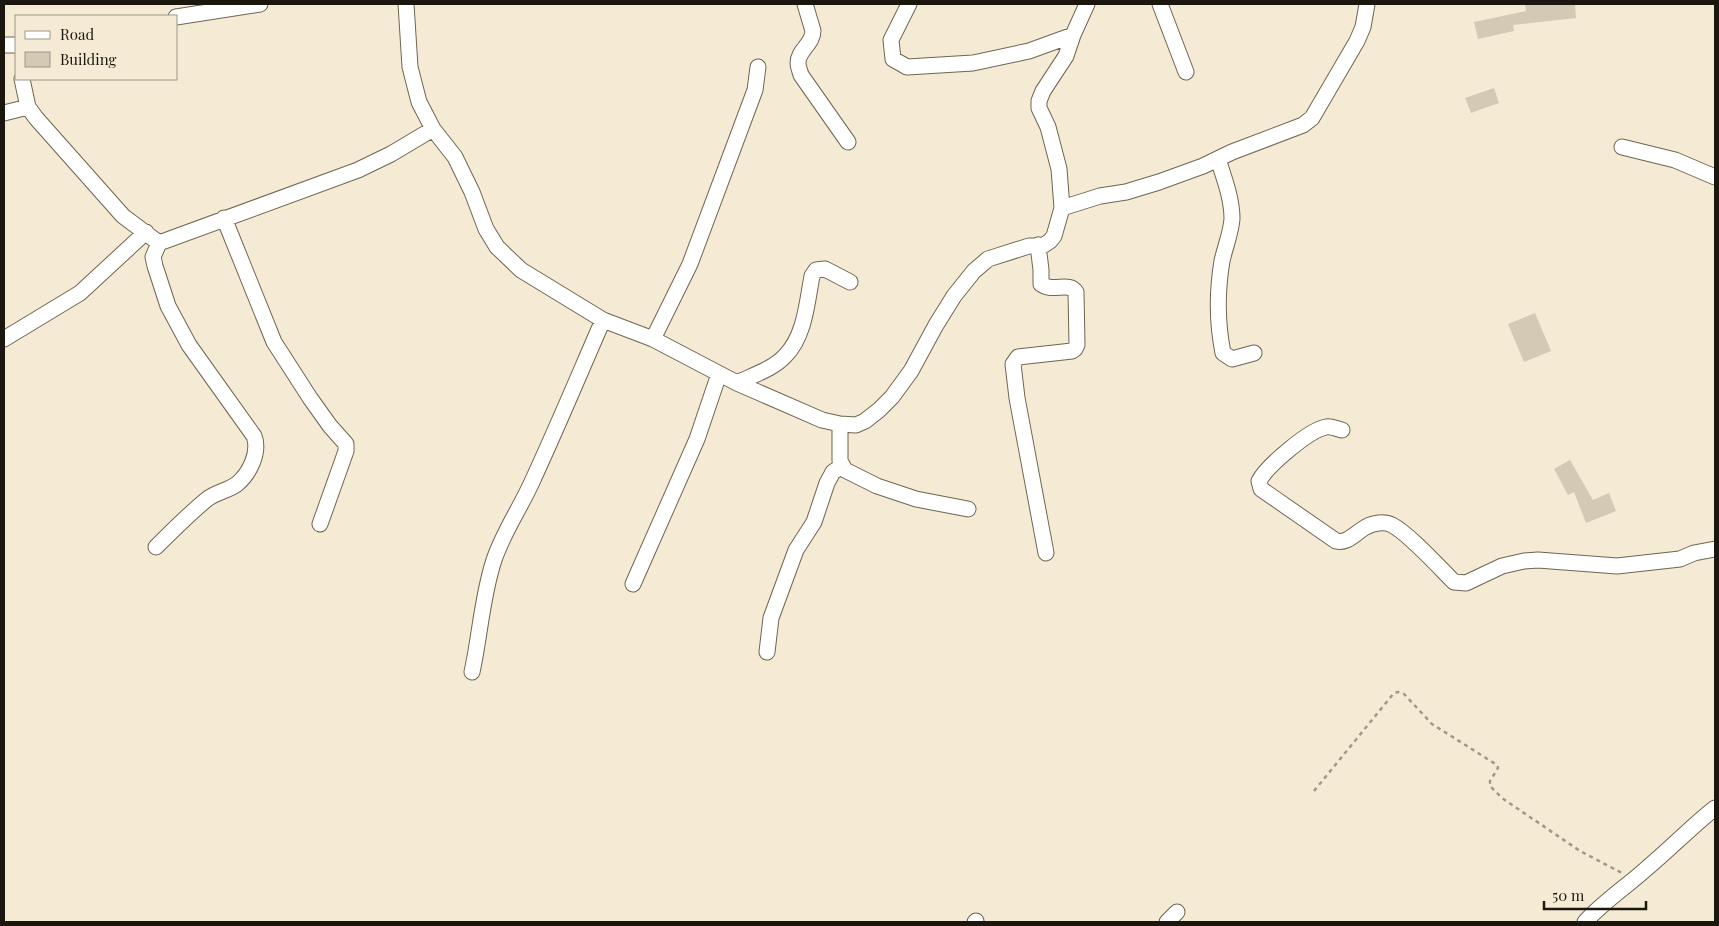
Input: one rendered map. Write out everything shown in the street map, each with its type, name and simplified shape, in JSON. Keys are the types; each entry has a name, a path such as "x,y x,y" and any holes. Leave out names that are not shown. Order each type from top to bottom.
{"street":[{"path":"178,17 260,4"},
{"path":"406,4 410,66 419,102 434,130 455,156 472,192 486,229 497,247 521,270 603,320 653,340 737,383 822,420 856,425 865,421 892,397 911,371 954,296 988,258 1015,250 1044,245 1054,236 1062,208 1058,169 1048,127 1039,101 1066,56 1072,35 1086,4"},
{"path":"805,4 813,36 800,53 798,62 801,75 848,142"},
{"path":"909,4 891,40 893,59 908,67 973,63 1029,51 1072,35"},
{"path":"1160,4 1186,72"},
{"path":"1062,208 1084,200 1159,182 1303,125 1312,118 1357,42 1364,27 1367,4"},
{"path":"653,340 681,285 699,242 755,90 758,67"},
{"path":"22,80 28,107 92,184 123,216 159,242"},
{"path":"4,113 28,107"},
{"path":"156,547 208,498 237,484 250,467 257,444 254,436 189,345 168,306 153,257 159,242 358,170 392,154 434,130"},
{"path":"1622,147 1675,160 1715,177"},
{"path":"1218,159 1230,198 1232,220 1222,261 1218,299 1219,331 1223,353 1232,359 1254,353"},
{"path":"224,218 274,342 310,398 330,426 346,444 346,451 320,524"},
{"path":"4,339 80,293 146,232"},
{"path":"1038,245 1041,284 1051,289 1074,288 1076,292 1077,345 1075,349 1072,351 1018,357 1013,364 1016,398 1046,553"},
{"path":"737,383 772,366 785,357 793,346 802,325 812,276 816,270 825,269 850,282"},
{"path":"472,672 494,560 512,518 530,486 603,320"},
{"path":"633,584 698,439 720,374"},
{"path":"840,424 842,466 850,473 916,499 968,509"},
{"path":"1342,430 1330,427 1324,428 1296,444 1263,474 1259,481 1261,489 1336,541 1347,540 1367,527 1379,522 1392,524 1454,582 1466,583 1502,566 1524,561 1538,560 1617,566 1659,563 1715,549"},
{"path":"768,652 771,618 796,550 814,522 833,472 842,466"},
{"path":"1585,922 1594,912 1715,808"}],"path":[{"path":"1314,791 1394,693 1398,692 1404,694 1432,724 1497,765 1498,768 1490,782 1490,786 1502,798 1580,851 1634,879"}],"building":[{"path":"1525,4 1575,4 1576,18 1513,25 1514,31 1478,39 1474,22 1526,11"},
{"path":"1494,88 1499,103 1471,113 1465,98"},
{"path":"1535,313 1551,351 1524,362 1508,324"},
{"path":"1570,460 1593,500 1609,493 1616,511 1586,523 1574,492 1568,495 1554,469"}]}
